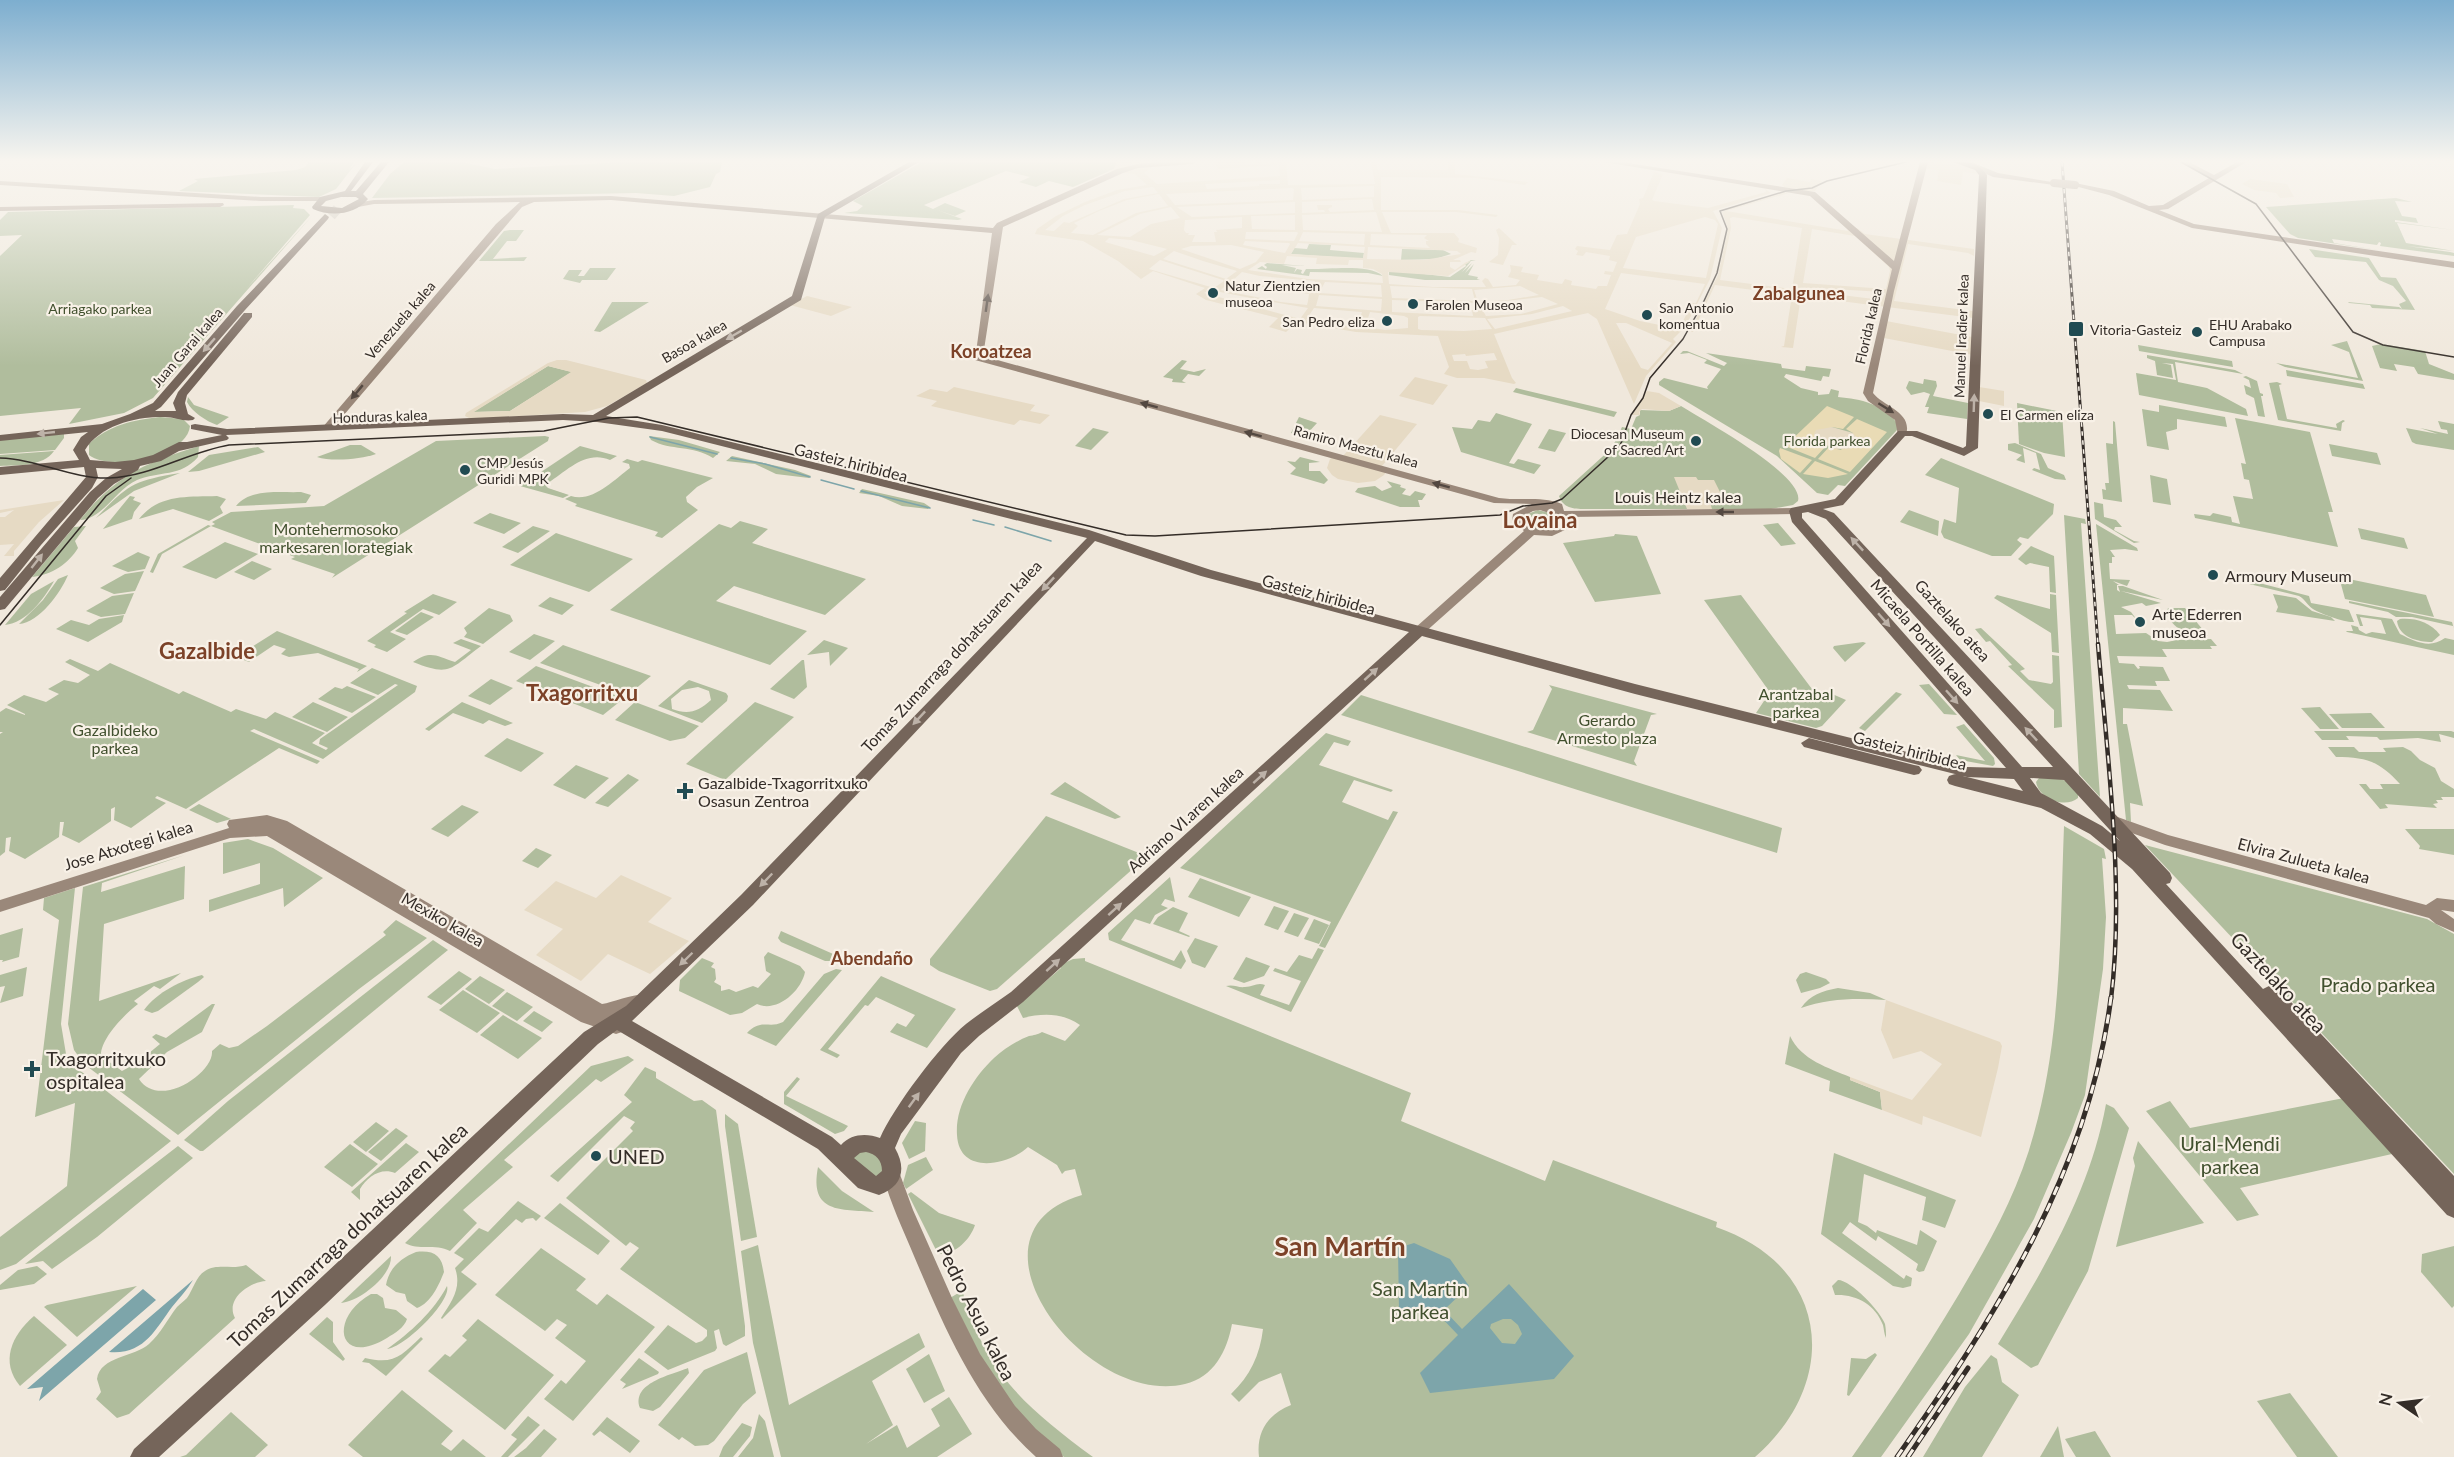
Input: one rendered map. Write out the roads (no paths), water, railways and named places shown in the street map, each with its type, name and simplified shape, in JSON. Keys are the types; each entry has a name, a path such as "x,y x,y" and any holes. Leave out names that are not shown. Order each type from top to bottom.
{"main road":[{"name":"Juan Garai kalea","path":"132,418 157,405 259,288 315,230"},
{"name":"Juan Garai kalea","path":"280,277 319,230"},
{"name":"Juan Garai kalea","path":"183,415 179,403 185,389 319,230"},
{"name":"Venezuela kalea","path":"327,428 497,230"},
{"name":"Basoa kalea","path":"563,417 594,412 604,416 798,296 818,230"},
{"name":"Ramiro Maeztu kalea","path":"997,230 978,358 1498,501 1510,503 1537,500 1559,511"},
{"path":"1853,230 1897,268"},
{"name":"Florida kalea","path":"1906,430 1897,415 1874,401 1868,393 1873,363 1907,230"},
{"name":"Manuel Iradier kalea","path":"1906,430 1960,451 1969,451 1972,445 1981,230"},
{"path":"2218,230 2454,265"},
{"path":"0,587 36,542 88,485 92,477 79,450 82,443 95,432 132,418 156,414 183,415 192,420 195,427 190,438 176,448 115,477 94,495 0,606"},
{"name":"Honduras kalea","path":"195,427 227,432 604,416"},
{"name":"Honduras kalea","path":"176,448 221,438 604,416"},
{"name":"Gasteiz hiribidea","path":"604,416 1089,541 1164,569 1415,634 1967,772 2022,780"},
{"name":"Gasteiz hiribidea","path":"604,416 676,430 1085,533 1206,573 1415,634 1838,751 2048,804"},
{"path":"0,438 111,425"},
{"path":"1830,516 1839,502 1906,430"},
{"path":"0,471 87,463 115,466 146,461"},
{"path":"1795,511 1839,502"},
{"path":"1541,507 1559,511 1565,524 1560,530 1547,533 1531,531 1518,521 1518,516 1522,512 1541,507"},
{"name":"Gaztelako atea","path":"1812,509 1830,516 2454,1190"},
{"name":"Louis Heintz kalea","path":"1559,511 1795,511"},
{"name":"Micaela Portilla kalea","path":"1795,511 1796,519 1801,526 2010,762 2022,780"},
{"name":"Adriano VI.aren kalea","path":"884,1150 897,1123 959,1042 1017,998 1531,531"},
{"name":"Tomas Zumarraga dohatsuaren kalea","path":"142,1457 585,1044 603,1034 645,999 771,875 1089,541"},
{"path":"2022,780 2034,771 2046,770 2072,776"},
{"name":"Gaztelako atea","path":"2022,780 2030,792 2096,830 2157,884 2454,1208"},
{"path":"2048,804 2075,807 2081,803 2083,789"},
{"name":"Elvira Zulueta kalea","path":"2112,820 2165,840 2434,913 2441,920 2454,926"},
{"name":"Jose Atxotegi kalea","path":"0,896 226,827 268,825"},
{"name":"Jose Atxotegi kalea","path":"0,906 56,886 230,833 268,825"},
{"name":"Mexiko kalea","path":"268,825 285,826 616,1023"},
{"name":"Elvira Zulueta kalea","path":"2096,830 2116,839 2134,843 2165,840"},
{"path":"2434,913 2433,908 2437,904 2454,906"},
{"path":"616,1023 620,1008 645,999"},
{"path":"585,1044 590,1024 616,1023 825,1143 848,1153 865,1181 885,1181 893,1164 884,1150 874,1144 848,1153"},
{"name":"Pedro Asua kalea","path":"885,1181 900,1204 982,1379 1015,1424 1052,1457"}],"water":[{"path":"1414,1243 1450,1259 1469,1286 1444,1310 1462,1329 1509,1284 1574,1356 1554,1379 1430,1393 1420,1373 1458,1335 1438,1314 1399,1310 1398,1248","holes":["1503,1319 1511,1319 1518,1325 1522,1334 1515,1344 1502,1343 1490,1328 1491,1324"]},
{"path":"193,1280 154,1332 140,1345 121,1352 109,1352"},
{"path":"143,1289 156,1300 39,1401 43,1387 27,1389"}],"waterway":[{"path":"650,437 717,454"},
{"path":"731,458 765,464 810,477"},
{"path":"821,480 854,489"},
{"path":"861,491 930,508"},
{"path":"973,520 994,525"},
{"path":"1005,527 1051,541"}],"tram line":[{"path":"0,458 14,459 82,475 109,478 124,477 154,469 229,445 544,431 609,418 637,417 1126,535 1155,536 1500,515 1523,506 1552,503 1562,499 1620,446 1631,415 1643,398 1650,378 1683,339 1703,303 1717,273 1727,230"},
{"path":"2276,230 2353,332 2383,345 2454,357"},
{"path":"0,625 106,496 131,478"}],"railway":[{"path":"2067,230 2098,645"},
{"path":"2098,644 2110,776 2115,867 2115,956 2111,999"},
{"path":"1897,1457 1969,1351 2033,1240 2082,1123 2100,1061 2111,997"},
{"path":"1908,1457 1968,1368"}],"place":[{"name":"Natur Zientzien museoa","path":"1213,293"},
{"name":"Farolen Museoa","path":"1413,304"},
{"name":"San Antonio komentua","path":"1647,315"},
{"name":"San Pedro eliza","path":"1387,321"},
{"name":"Vitoria-Gasteiz","path":"2076,329"},
{"name":"EHU Arabako Campusa","path":"2197,332"},
{"name":"El Carmen eliza","path":"1988,414"},
{"name":"Diocesan Museum of Sacred Art","path":"1696,441"},
{"name":"CMP Jesús Guridi MPK","path":"465,470"},
{"name":"Armoury Museum","path":"2213,575"},
{"name":"Arte Ederren museoa","path":"2140,622"},
{"name":"Gazalbide-Txagorritxuko Osasun Zentroa","path":"685,791"},
{"name":"Txagorritxuko ospitalea","path":"32,1069"},
{"name":"UNED","path":"596,1156"}],"district":[{"name":"Zabalgunea","path":"1799,293"},
{"name":"Koroatzea","path":"991,351"},
{"name":"Lovaina","path":"1540,519"},
{"name":"Gazalbide","path":"207,650"},
{"name":"Txagorritxu","path":"582,692"},
{"name":"Abendaño","path":"872,958"},
{"name":"San Martín","path":"1340,1245"}],"park label":[{"name":"Arriagako parkea","path":"100,308"},
{"name":"Florida parkea","path":"1827,440"},
{"name":"Montehermosoko markesaren lorategiak","path":"336,537"},
{"name":"Arantzabal parkea","path":"1796,702"},
{"name":"Gerardo Armesto plaza","path":"1607,728"},
{"name":"Gazalbideko parkea","path":"115,738"},
{"name":"Prado parkea","path":"2378,984"},
{"name":"Ural-Mendi parkea","path":"2230,1154"},
{"name":"San Martin parkea","path":"1420,1300"}]}
